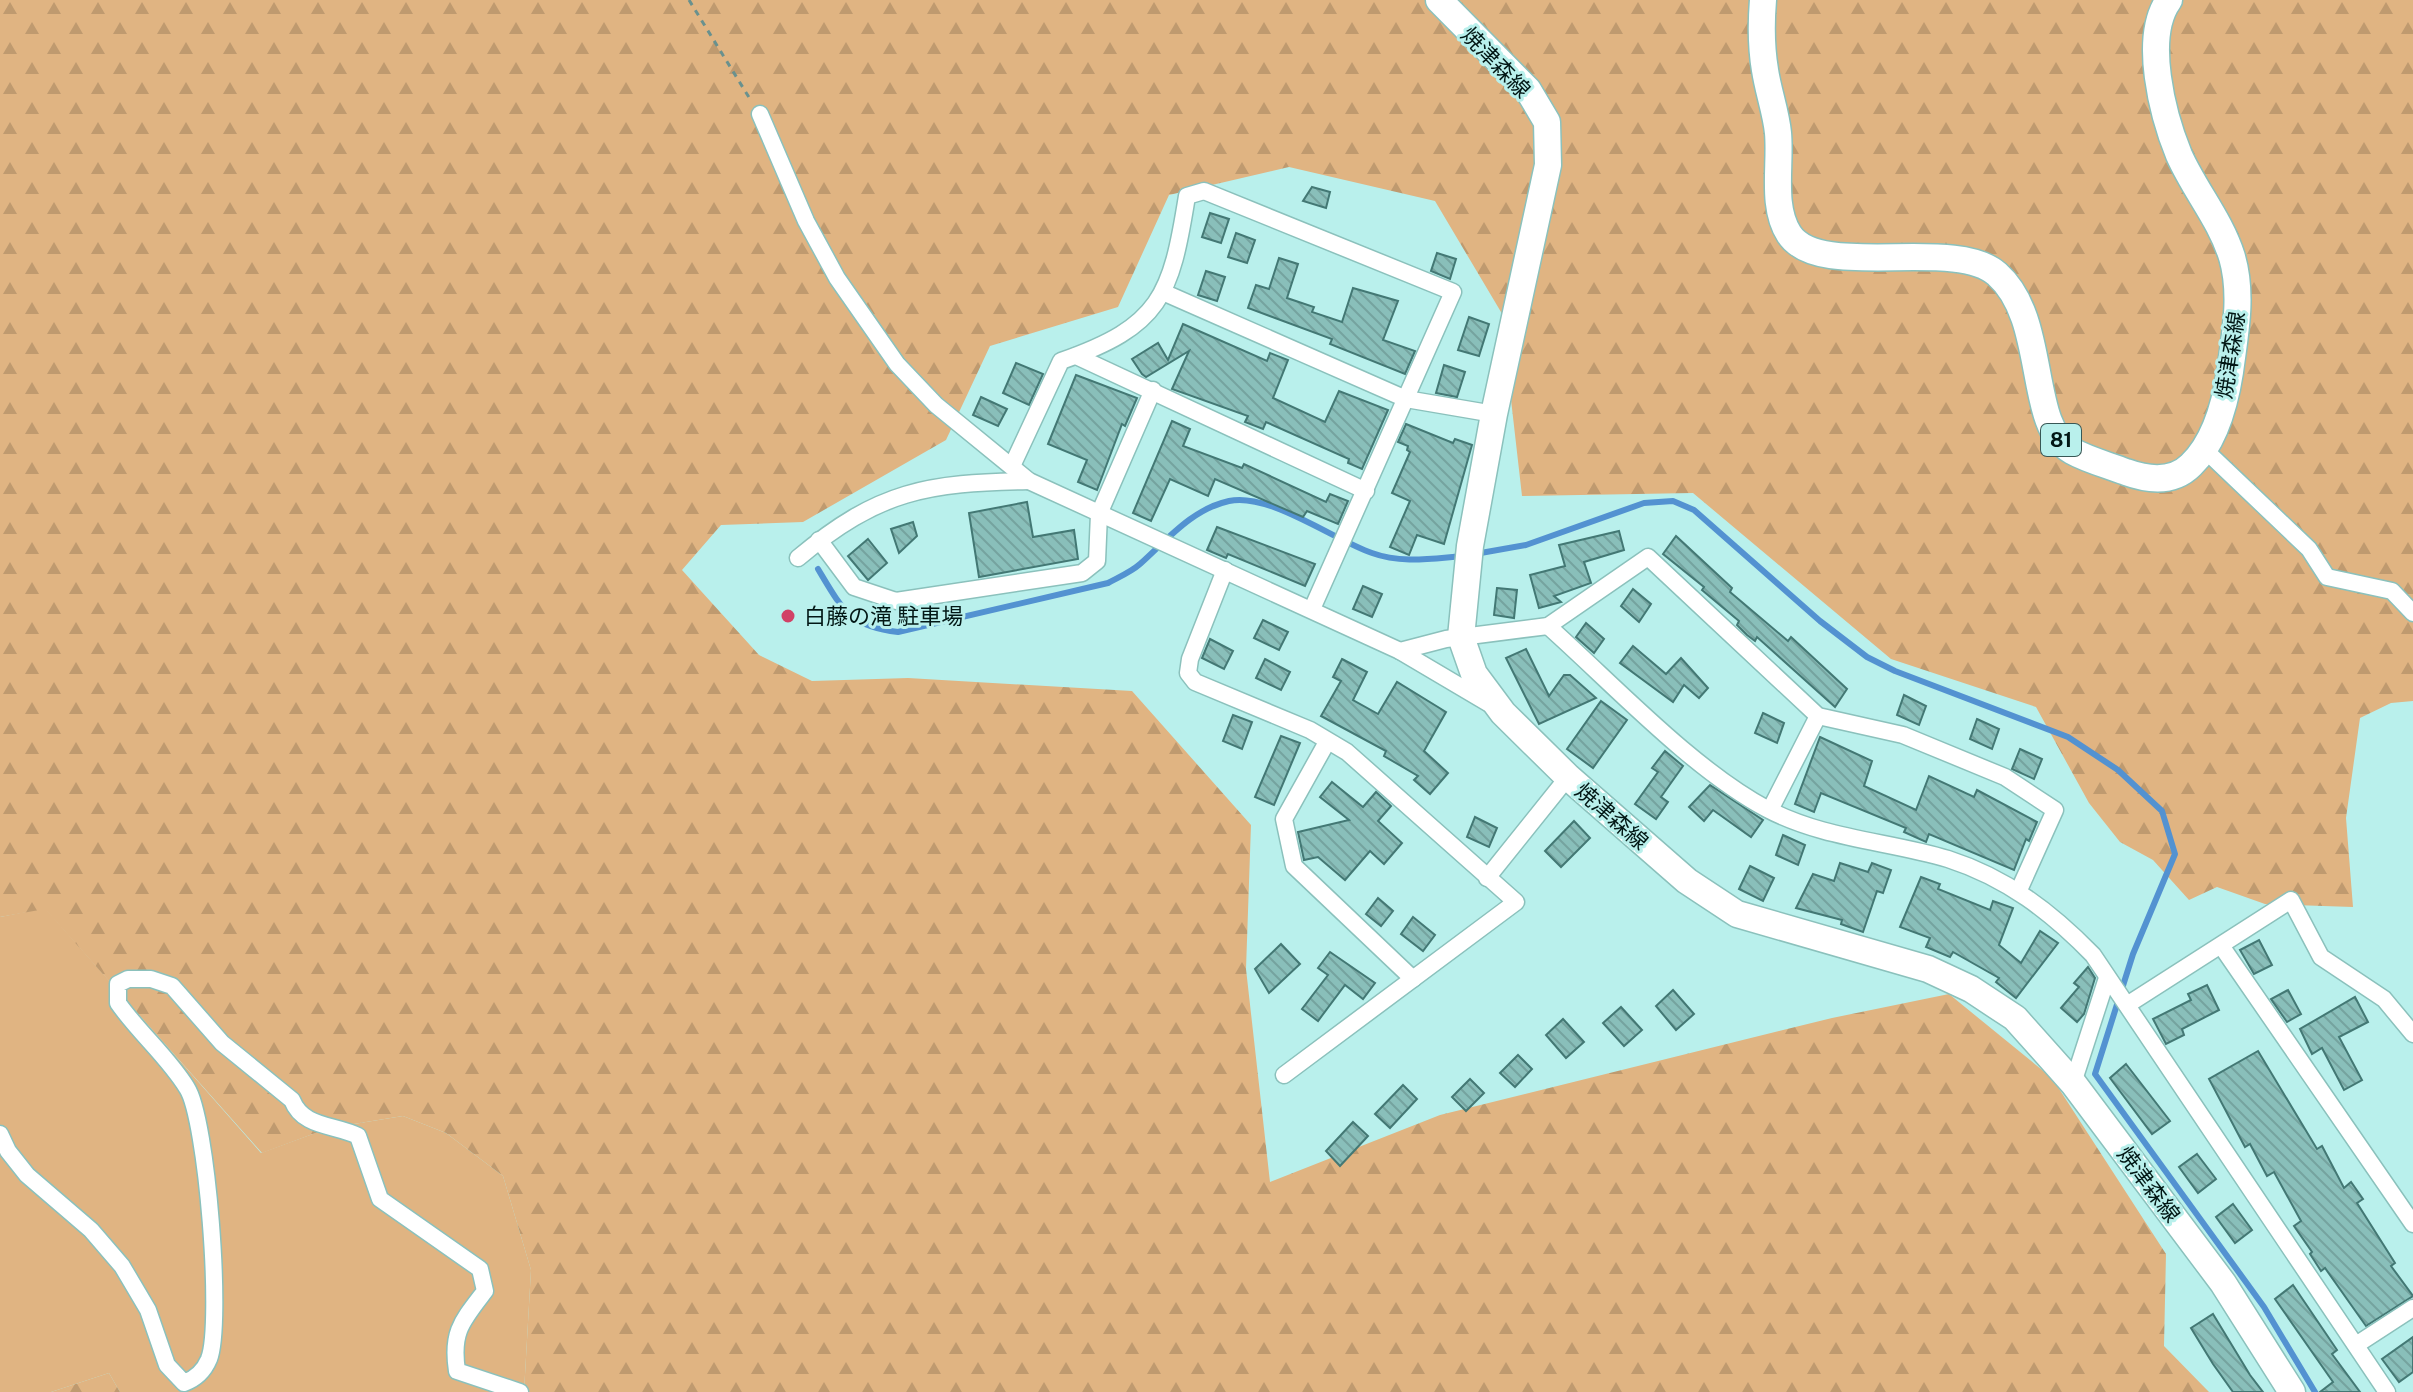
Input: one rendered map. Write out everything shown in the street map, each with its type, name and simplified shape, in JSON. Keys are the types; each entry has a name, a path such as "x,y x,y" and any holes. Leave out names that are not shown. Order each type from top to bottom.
{"main road":[{"name":"焼津森線","path":"1439,0 1528,90 1547,122 1548,165 1494,414 1470,557 1461,637 1474,674 1503,713 1568,777 1687,881 1737,914 1928,969 1971,989 2015,1018 2073,1083 2223,1283 2292,1392"},
{"name":"焼津森線","path":"1763,0 1761,35 1781,167 1778,195 1781,219 1790,237 1815,251 1879,258 1954,257 1995,271 2019,299 2034,342 2047,424 2069,450 2135,475 2162,480 2190,467 2210,443 2227,389 2239,302 2233,261 2219,223 2180,155 2158,81 2156,46 2169,0"}],"street":[{"path":"760,114 806,221 837,278 897,364 936,405 1029,481 1400,651 1446,675 1503,713"},
{"path":"1012,466 1061,361 1132,328 1165,293 1179,248 1187,196 1204,191 1453,292 1312,609"},
{"path":"1165,293 1406,399 1494,414"},
{"path":"1076,356 1366,491"},
{"path":"819,540 854,587 883,598 910,601 1082,573 1097,561 1099,514 1153,390"},
{"path":"2204,449 2309,549 2327,577 2392,591 2413,613"},
{"path":"798,558 819,540 893,496 935,486 1029,481"},
{"path":"1400,651 1461,637 1548,626 1648,557 1818,716 1903,735 2005,777 2055,810 2019,890"},
{"path":"1225,570 1190,659 1188,673 1195,682 1310,730 1347,752 1516,902 1284,1075"},
{"path":"1548,626 1704,765 1734,789 1770,810 1811,828 1947,859 2019,890 2062,923 2093,955 2387,1392"},
{"path":"1770,810 1818,716"},
{"path":"1327,742 1284,819 1294,866 1413,979"},
{"path":"1487,878 1568,777"},
{"path":"2127,1005 2291,900 2321,957 2384,999 2413,1034"},
{"path":"2222,947 2413,1224"},
{"path":"2073,1083 2107,978"},
{"path":"0,1134 8,1151 27,1175 91,1230 122,1266 148,1310 167,1365 184,1383 195,1379 210,1357 216,1282 206,1166 189,1090 118,1003 118,984 128,979 151,979 172,986 222,1043 292,1100 296,1111 310,1122 358,1136 380,1199 480,1269 485,1291 461,1322 453,1345 457,1371 520,1392"},
{"path":"2356,1345 2413,1308"}],"path":[{"path":"689,0 760,114"}],"green space":[{"path":"0,0 2413,0 2413,701 2391,703 2360,718 2346,818 2353,907 2265,904 2217,887 2189,900 2153,860 2120,842 2089,803 2036,707 1891,659 1693,493 1522,496 1501,312 1435,201 1289,167 1169,195 1118,307 990,346 946,440 803,522 721,525 682,570 759,655 812,681 908,678 1132,691 1251,825 1246,969 1270,1182 1440,1115 1832,1018 1949,994 2052,1078 2166,1254 2164,1346 2209,1392 524,1392 531,1270 503,1176 446,1133 403,1116 329,1128 262,1153 45,909 0,917"},
{"path":"45,908 261,1153 329,1128 403,1116 446,1133 503,1176 531,1270 524,1392 120,1392 109,1373 51,1392 0,1392 0,917"},
{"path":"109,1373 120,1392 51,1392"}],"building":[{"path":"1312,187 1330,192 1326,208 1303,201"},
{"path":"1210,213 1229,219 1221,243 1202,237"},
{"path":"1236,233 1255,240 1247,263 1228,257"},
{"path":"1437,253 1456,259 1450,279 1431,271"},
{"path":"1279,258 1298,264 1287,298 1314,307 1312,312 1342,322 1353,288 1398,301 1383,340 1415,351 1405,374 1330,344 1332,339 1248,308 1256,285 1269,289"},
{"path":"1206,271 1225,277 1217,301 1198,295"},
{"path":"1469,317 1489,324 1479,356 1458,350"},
{"path":"1183,324 1267,361 1270,353 1288,360 1273,398 1325,422 1339,391 1388,410 1362,469 1348,463 1349,459 1266,422 1263,429 1245,422 1248,416 1172,389 1189,351 1146,377 1142,374 1132,359 1158,343 1168,360"},
{"path":"1016,363 1043,374 1029,405 1003,393"},
{"path":"1444,365 1465,372 1457,397 1436,393"},
{"path":"1076,375 1137,398 1125,426 1122,424 1097,490 1078,482 1087,460 1048,444"},
{"path":"981,397 1007,409 998,426 973,415"},
{"path":"1172,421 1190,429 1183,446 1242,468 1244,464 1326,502 1330,494 1348,501 1338,524 1307,511 1303,517 1215,479 1208,496 1170,479 1151,521 1133,513"},
{"path":"1406,424 1453,443 1455,439 1472,445 1444,544 1417,535 1409,555 1390,547 1410,501 1392,493 1410,452 1408,446 1398,442"},
{"path":"1027,502 1033,537 1074,530 1078,559 979,577 969,513"},
{"path":"913,522 917,536 899,553 891,529"},
{"path":"1217,527 1315,564 1305,586 1228,554 1226,558 1207,550"},
{"path":"1619,531 1624,550 1584,562 1591,583 1554,596 1561,602 1539,608 1530,575 1565,566 1559,545"},
{"path":"1676,536 1732,588 1730,592 1788,641 1791,637 1847,689 1835,707 1757,637 1755,641 1747,635 1737,625 1739,621 1702,590 1704,587 1663,554"},
{"path":"868,539 887,563 868,580 848,556"},
{"path":"1363,586 1382,594 1372,617 1353,609"},
{"path":"1497,588 1517,590 1514,618 1494,615"},
{"path":"1633,589 1651,604 1639,622 1621,606"},
{"path":"1263,620 1288,632 1279,650 1254,638"},
{"path":"1586,623 1604,639 1594,653 1576,637"},
{"path":"1210,639 1233,651 1224,669 1202,658"},
{"path":"1633,646 1666,674 1681,658 1708,688 1699,698 1684,685 1673,702 1620,663"},
{"path":"1526,649 1549,696 1564,675 1570,675 1596,698 1539,724 1506,658"},
{"path":"1265,659 1290,672 1281,690 1256,678"},
{"path":"1342,659 1367,672 1353,700 1378,714 1397,682 1446,712 1424,751 1448,773 1430,794 1414,780 1418,776 1384,756 1386,751 1321,716 1341,681 1333,677"},
{"path":"1904,695 1926,706 1919,725 1897,715"},
{"path":"1601,701 1627,720 1593,768 1567,749"},
{"path":"1763,713 1784,723 1777,743 1755,733"},
{"path":"1233,715 1252,722 1242,749 1223,741"},
{"path":"1977,719 1999,729 1992,749 1970,739"},
{"path":"1281,736 1300,743 1274,805 1255,797"},
{"path":"1820,737 1872,761 1864,786 1916,810 1929,776 1974,797 1977,790 2037,822 2029,841 2026,839 2014,870 1929,834 1926,842 1904,832 1906,828 1821,793 1814,812 1795,804"},
{"path":"2020,749 2042,759 2034,779 2012,769"},
{"path":"1665,751 1683,766 1661,797 1668,802 1656,819 1635,804 1658,772 1652,768"},
{"path":"1332,782 1363,807 1376,792 1391,806 1378,821 1402,843 1384,864 1370,851 1345,880 1318,857 1304,860 1298,832 1349,820 1320,797"},
{"path":"1710,785 1763,820 1751,837 1713,810 1704,821 1689,807"},
{"path":"1475,817 1497,828 1489,847 1467,837"},
{"path":"1574,821 1590,838 1561,867 1545,851"},
{"path":"1783,835 1805,845 1798,865 1776,855"},
{"path":"1840,863 1868,872 1872,863 1891,870 1883,893 1877,891 1863,932 1841,924 1842,920 1796,908 1813,874 1834,881"},
{"path":"1750,866 1774,878 1763,901 1739,889"},
{"path":"1921,877 1940,884 1938,889 1990,910 1993,901 2013,908 1999,945 2021,963 2040,931 2058,943 2016,998 1996,982 1999,978 1953,952 1950,957 1926,947 1930,938 1900,927"},
{"path":"1378,898 1393,911 1381,926 1366,914"},
{"path":"1413,917 1435,935 1423,951 1401,934"},
{"path":"2259,940 2272,965 2254,974 2240,950"},
{"path":"1281,944 1300,964 1269,993 1255,969"},
{"path":"1330,952 1375,983 1363,999 1345,985 1318,1021 1302,1009 1328,975 1318,968"},
{"path":"2088,967 2095,978 2084,1014 2077,1022 2061,1008 2079,987 2074,983"},
{"path":"2207,985 2219,1010 2182,1029 2184,1035 2166,1044 2153,1019 2191,1000 2188,994"},
{"path":"1673,990 1694,1014 1676,1030 1656,1006"},
{"path":"2288,990 2301,1014 2287,1022 2271,999"},
{"path":"2355,997 2368,1022 2339,1037 2362,1080 2344,1090 2322,1048 2312,1054 2300,1029"},
{"path":"1621,1007 1642,1030 1624,1046 1603,1023"},
{"path":"1563,1019 1584,1042 1566,1058 1546,1035"},
{"path":"2258,1051 2317,1149 2322,1146 2344,1188 2351,1182 2363,1199 2357,1203 2395,1263 2391,1266 2413,1296 2366,1326 2325,1268 2321,1271 2310,1254 2312,1252 2294,1226 2301,1221 2274,1172 2267,1176 2250,1144 2245,1147 2209,1079"},
{"path":"1518,1055 1532,1069 1515,1087 1500,1073"},
{"path":"2126,1064 2170,1121 2152,1134 2110,1078"},
{"path":"1470,1079 1484,1093 1466,1111 1452,1097"},
{"path":"1403,1085 1417,1099 1390,1128 1375,1114"},
{"path":"1353,1122 1368,1136 1340,1166 1326,1151"},
{"path":"2197,1154 2216,1179 2198,1193 2179,1167"},
{"path":"2233,1204 2252,1230 2235,1243 2216,1217"},
{"path":"2293,1285 2337,1350 2332,1354 2360,1392 2320,1392 2333,1382 2275,1299"},
{"path":"2213,1314 2263,1392 2233,1392 2213,1364 2191,1328"},
{"path":"2413,1337 2413,1372 2399,1382 2382,1359"}],"waterway":[{"path":"818,569 849,614 869,626 898,632 1108,583 1136,567 1192,518 1229,501 1245,500 1282,510 1357,547 1383,556 1418,559 1464,556"},
{"path":"1475,554 1526,545 1644,503 1673,501 1694,510 1820,621 1867,657 1895,671 2068,737 2118,770 2162,811 2175,854 2133,954 2095,1074 2264,1307 2315,1392"}],"place":[{"name":"白藤の滝 駐車場","path":"788,616"}]}
